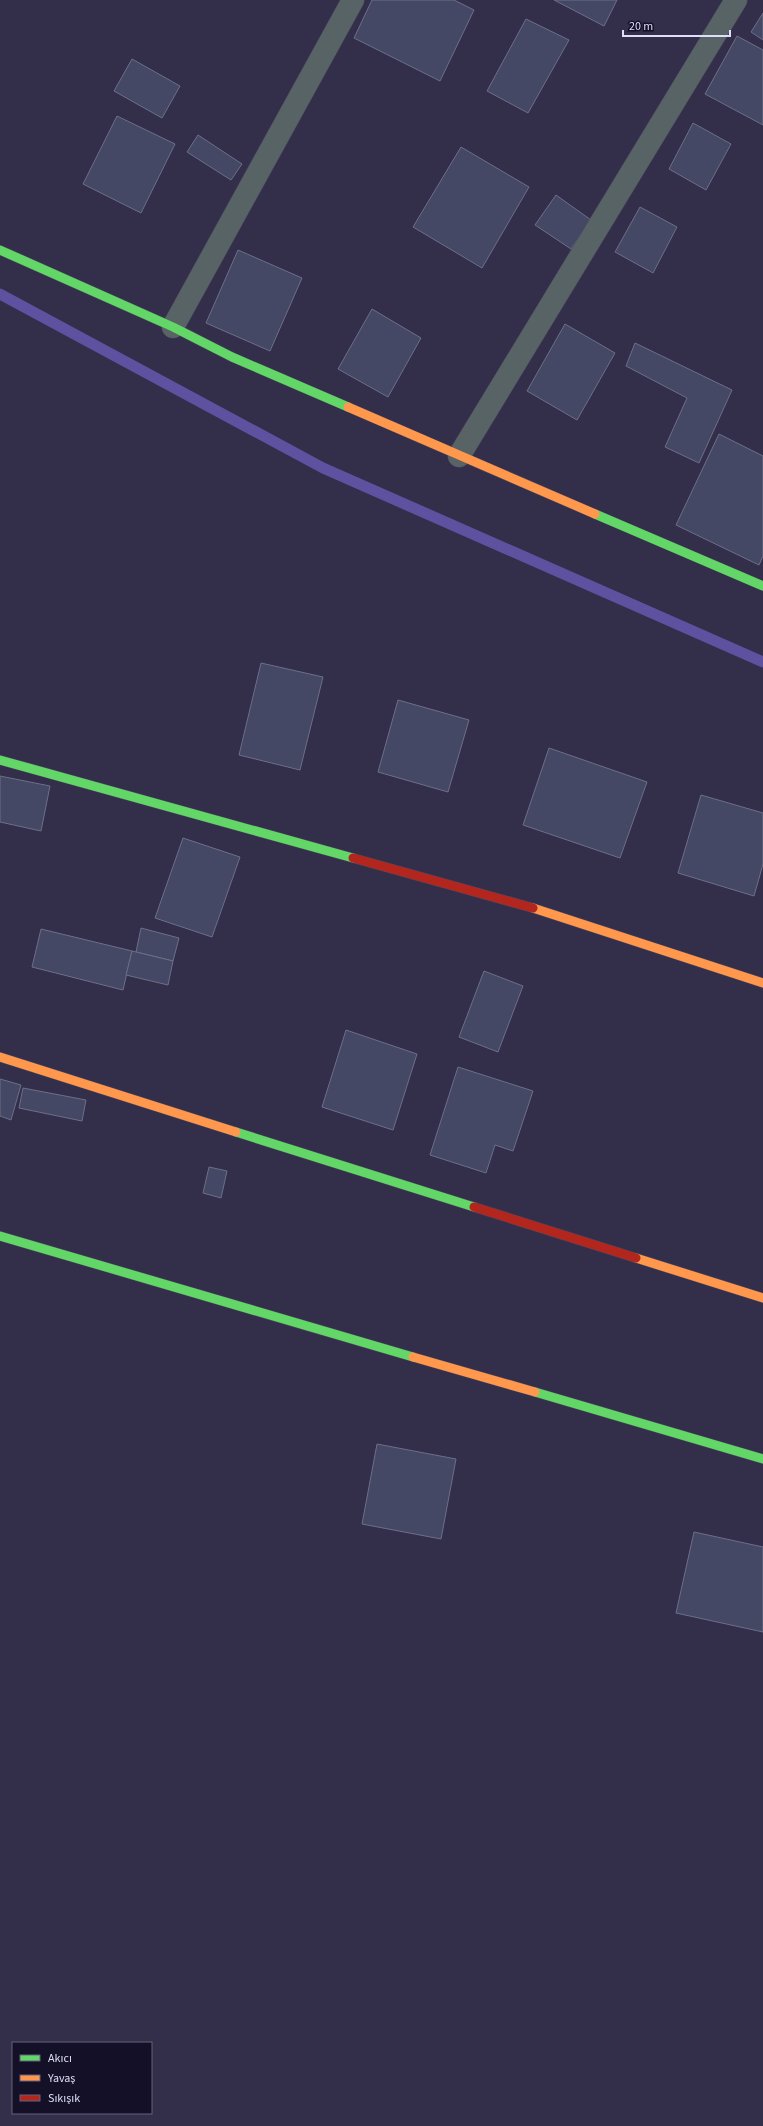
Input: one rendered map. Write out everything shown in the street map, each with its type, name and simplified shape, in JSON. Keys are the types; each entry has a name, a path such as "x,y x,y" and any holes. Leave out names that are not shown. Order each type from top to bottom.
{"street":[{"path":"173,327 354,0"},
{"path":"459,456 736,0"},
{"path":"0,250 173,327 232,357 763,586"},
{"path":"0,760 564,917 763,983"},
{"path":"0,1057 763,1298"},
{"path":"0,1236 763,1459"}],"building":[{"path":"372,0 454,0 474,10 440,81 354,38"},
{"path":"554,0 617,0 604,26"},
{"path":"763,13 763,40 751,32"},
{"path":"526,19 569,40 528,113 487,91"},
{"path":"737,36 763,50 763,125 705,94"},
{"path":"132,59 180,86 162,118 114,91"},
{"path":"117,116 175,144 141,213 83,184"},
{"path":"693,123 731,144 706,190 669,169"},
{"path":"198,135 242,164 231,180 187,152"},
{"path":"461,147 529,187 482,268 413,227"},
{"path":"556,195 591,220 571,249 535,225"},
{"path":"640,207 677,227 653,273 615,252"},
{"path":"238,250 302,278 270,351 206,323"},
{"path":"372,309 421,338 388,397 338,369"},
{"path":"565,324 615,353 577,420 527,391"},
{"path":"635,343 732,390 699,463 665,447 687,398 626,366"},
{"path":"719,434 763,456 763,556 759,565 676,525"},
{"path":"261,663 323,677 300,770 239,755"},
{"path":"398,700 469,720 448,792 378,772"},
{"path":"549,748 647,782 620,858 523,825"},
{"path":"0,776 50,786 41,831 0,822"},
{"path":"701,795 763,813 763,864 754,896 678,873"},
{"path":"183,838 240,857 212,937 155,918"},
{"path":"141,928 179,938 173,961 136,952"},
{"path":"41,929 132,951 123,990 32,967"},
{"path":"132,951 173,961 168,985 126,975"},
{"path":"484,971 523,986 498,1052 459,1037"},
{"path":"346,1030 417,1054 393,1130 322,1107"},
{"path":"458,1067 533,1091 513,1151 495,1145 486,1173 430,1155"},
{"path":"0,1079 21,1085 11,1120 0,1116"},
{"path":"23,1088 86,1100 82,1121 19,1108"},
{"path":"209,1167 227,1171 221,1198 203,1193"},
{"path":"377,1444 456,1459 441,1539 362,1524"},
{"path":"694,1532 763,1547 763,1632 676,1613"}],"waterway":[{"path":"0,294 323,468 763,662"}],"traffic: fast":[{"path":"0,250 173,327 232,357 348,407"},
{"path":"595,514 763,586"},
{"path":"0,760 353,858"},
{"path":"236,1132 474,1207"},
{"path":"0,1236 413,1357"},
{"path":"535,1392 763,1459"}],"traffic: slow":[{"path":"348,407 595,514"},
{"path":"533,908 763,983"},
{"path":"0,1057 236,1132"},
{"path":"636,1258 763,1298"},
{"path":"413,1357 535,1392"}],"traffic: jam":[{"path":"353,858 533,908"},
{"path":"474,1207 636,1258"}]}
